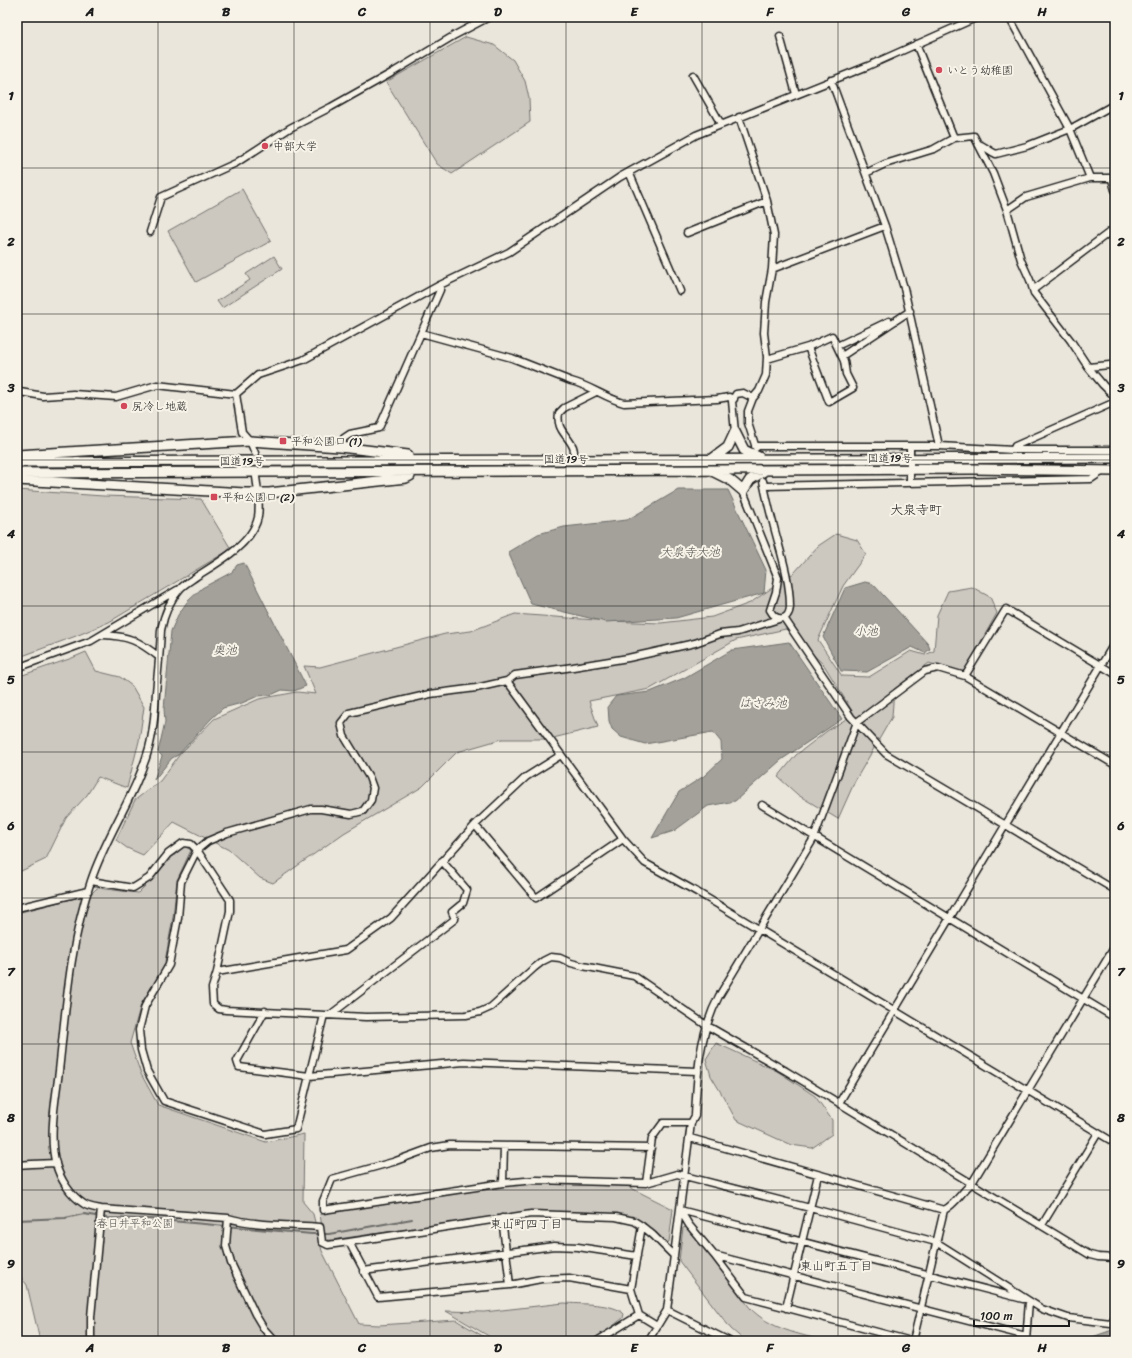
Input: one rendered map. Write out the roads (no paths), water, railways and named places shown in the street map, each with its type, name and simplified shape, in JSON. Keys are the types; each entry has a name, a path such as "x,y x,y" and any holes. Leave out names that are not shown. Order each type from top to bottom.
{"highway":[{"path":"734,432 744,450 762,459"},
{"path":"712,460 728,447 734,432"},
{"path":"17,455 250,441 340,447 409,455 419,460"},
{"name":"国道19号","path":"17,462 1115,458"},
{"name":"国道19号","path":"17,473 764,471 910,469 1115,471"},
{"path":"711,471 730,480 743,491 750,480 764,471"},
{"path":"17,480 245,493 269,493 406,478 418,472"}],"street":[{"path":"150,232 161,197 236,163 290,128 331,107 489,17"},
{"path":"17,393 20,392 43,396 73,394 116,397 157,386 236,394 258,375 303,360 440,285 509,252 629,172 696,135 868,66 978,17"},
{"path":"1009,17 1070,129 1090,178"},
{"path":"780,36 796,94"},
{"path":"916,44 954,138"},
{"path":"693,75 721,124"},
{"path":"831,80 885,226 910,311 938,446"},
{"path":"978,144 996,154 1027,146 1070,129 1115,104"},
{"path":"739,117 767,202 774,235 772,269 766,302 764,333 766,375 759,391 753,398 748,411 748,423 756,447 938,446 1013,450 1115,450"},
{"path":"866,173 885,164 934,149 954,138 974,136 993,173 1007,210 1021,260 1034,293 1071,341 1102,385 1115,397"},
{"path":"629,172 680,291"},
{"path":"1007,210 1026,197 1090,178 1113,179 1115,190"},
{"path":"687,233 767,202"},
{"path":"772,269 885,226"},
{"path":"1033,290 1115,228"},
{"path":"340,447 344,438 350,434 379,428 440,290 440,285"},
{"path":"837,346 910,311"},
{"path":"842,356 910,311"},
{"path":"421,333 512,358 581,384 612,400 624,403 717,399 729,397 734,399"},
{"path":"766,359 808,347 832,336 842,356 846,374 853,388 829,402 808,347"},
{"path":"1088,367 1110,365 1115,368"},
{"path":"574,460 573,446 558,425 559,414 564,408 596,392"},
{"path":"734,432 732,401 736,394 743,393 753,398"},
{"path":"236,394 242,432 250,441 255,453"},
{"path":"1013,450 1015,446 1115,402"},
{"path":"910,446 910,482"},
{"path":"442,861 467,890 463,904 452,912 455,919 327,1015 309,1076 296,1129 265,1134 164,1101 147,1071 140,1050 139,1030 145,1006 170,965 178,918 181,882 197,850 208,841 228,833 311,809 321,809 351,814 364,811 371,800 373,788 369,777 344,736 341,723 349,713 430,694 476,688 507,681 516,675 628,658 688,644 720,634 738,632 782,618 787,615 790,610 787,575 764,484 1092,479 1103,471"},
{"path":"17,668 91,641 103,635 180,588 241,544 251,533 258,518 258,492 256,477"},
{"path":"743,491 778,578 776,592 770,610 772,614 782,618 851,717 886,754 1115,890"},
{"path":"180,588 172,599 164,617 161,630 154,724 149,747 142,770 102,852 91,881 75,939 53,1132 53,1152 66,1187 84,1204 101,1209 228,1218 262,1223 320,1227 322,1242 328,1245 531,1214 616,1217 634,1221 642,1226 674,1256"},
{"path":"965,676 1006,609 1115,674"},
{"path":"103,635 116,635 137,641 159,657"},
{"path":"839,1103 1115,642"},
{"path":"648,1341 667,1310 691,1123 695,1116 697,1071 702,1039 706,1025 719,996 814,838 857,722 925,671 938,668 965,676 1115,765"},
{"path":"507,681 623,839 645,863 759,929 1115,1143"},
{"path":"217,972 346,950 391,918 474,825 526,777 561,755"},
{"path":"762,805 814,838 1115,1018"},
{"path":"474,825 536,898 623,839"},
{"path":"91,881 133,888 149,878 168,854 182,843 191,844 197,850 230,900 230,912 212,988 213,1004 219,1009 366,1017 466,1015 480,1012 491,1007 543,961 551,958 560,958 583,966 634,976 706,1025 758,1054 1042,1224 1090,1255 1115,1258"},
{"path":"17,908 88,891"},
{"path":"690,1138 944,1210 950,1207 964,1189 972,1183 1115,946"},
{"path":"265,1011 237,1062 239,1067 309,1076 464,1062 697,1071"},
{"path":"646,1183 652,1138 663,1124 691,1123"},
{"path":"1042,1224 1098,1133"},
{"path":"651,1148 504,1146 450,1146 431,1148 393,1162 332,1179 323,1201 323,1210 503,1183 536,1180 646,1183 677,1174 936,1242 1042,1309 1068,1318 1111,1323 1115,1317"},
{"path":"503,1183 504,1146"},
{"path":"17,1165 56,1163"},
{"path":"786,1308 818,1175"},
{"path":"91,1341 91,1317 101,1209"},
{"path":"680,1210 689,1225 746,1297 912,1341 944,1210"},
{"path":"680,1210 1029,1301"},
{"path":"228,1218 226,1246 231,1263 255,1314 264,1329 275,1341"},
{"path":"502,1218 510,1285"},
{"path":"642,1226 631,1289 639,1315 657,1326"},
{"path":"349,1242 378,1297 510,1285 541,1279 569,1278 631,1289"},
{"path":"363,1271 506,1251 554,1246 578,1247 637,1256"},
{"path":"714,1255 921,1309 1026,1339 1029,1301"},
{"path":"667,1310 729,1341"},
{"path":"597,1341 639,1315"}],"water":[{"name":"大泉寺大池","path":"678,490 728,490 766,570 764,593 676,618 606,622 531,604 508,552 538,534 564,527 627,520"},
{"name":"奥池","path":"244,563 306,686 294,691 282,690 271,695 258,696 242,703 223,708 178,755 172,758 154,780 162,756 158,752 165,722 164,709 171,631 178,615 187,602 202,588 232,572 237,565"},
{"name":"小池","path":"865,582 873,584 928,644 930,649 925,653 912,647 867,672 841,671 823,637 845,588"},
{"name":"はさみ池","path":"789,642 842,719 781,760 735,801 708,806 674,831 652,838 679,792 704,776 722,759 721,742 713,732 645,744 621,737 612,729 609,721 608,706 616,696 650,692 684,678 732,650"},
{"path":"1115,1329 1115,1341 1081,1341"}],"waterway":[{"path":"17,1220 65,1218 84,1214 107,1218 150,1219 312,1234 329,1234 412,1219"}],"place":[{"name":"いとう幼稚園","path":"939,70"},
{"name":"中部大学","path":"265,146"},
{"name":"尻冷し地蔵","path":"124,406"},
{"name":"平和公園口 (1)","path":"283,441"},
{"name":"平和公園口 (2)","path":"214,497"}],"district":[{"name":"大泉寺町","path":"916,509"},
{"name":"東山町四丁目","path":"526,1224"},
{"name":"東山町五丁目","path":"836,1266"}],"park label":[{"name":"春日井平和公園","path":"135,1223"}]}
